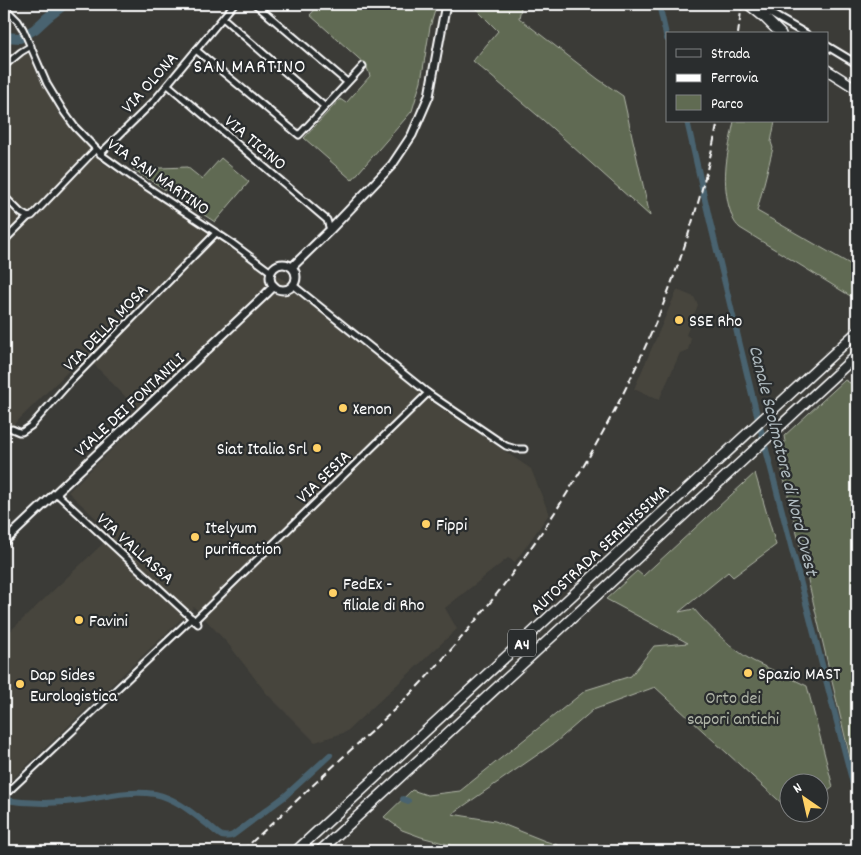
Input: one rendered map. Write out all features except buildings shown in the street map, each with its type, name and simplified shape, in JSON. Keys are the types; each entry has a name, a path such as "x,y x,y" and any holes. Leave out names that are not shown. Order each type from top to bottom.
{"highway":[{"path":"748,4 764,16 779,32"},
{"path":"828,71 857,89"},
{"name":"AUTOSTRADA SERENISSIMA","path":"296,851 857,332"},
{"name":"AUTOSTRADA SERENISSIMA","path":"320,851 857,355"}],"main road":[{"path":"292,268 392,165 406,146 418,124 429,96 446,4"},
{"path":"286,264 292,268 296,275 295,282 290,288 280,290 274,286 271,281 271,272 276,266 286,264"},
{"name":"VIALE DEI FONTANILI","path":"4,542 274,286"}],"street":[{"name":"VIA OLONA","path":"100,154 168,85 234,4"},
{"path":"255,4 347,82"},
{"path":"754,4 803,32"},
{"name":"VIA SAN MARTINO","path":"4,7 23,29 47,84 64,112 100,154 271,272"},
{"path":"223,18 325,107"},
{"path":"4,66 30,43"},
{"path":"828,47 857,64"},
{"path":"196,50 299,135 362,66"},
{"name":"VIA TICINO","path":"168,85 327,220"},
{"path":"4,241 28,217 35,214 96,149"},
{"path":"4,196 21,213 28,217"},
{"path":"330,230 327,220 339,220"},
{"name":"VIA DELLA MOSA","path":"12,429 22,432 31,426 70,382 216,233"},
{"path":"293,285 428,393 506,446 524,449"},
{"name":"VIA SESIA","path":"8,792 195,621 428,393"},
{"name":"VIA VALLASSA","path":"56,494 195,621"}],"shaded area":[{"path":"27,51 43,86 60,115 104,164 298,289 435,404 531,469 549,514 515,562 508,558 445,608 457,629 346,732 315,742 267,694 229,645 194,607 4,787 4,637 113,534 68,492 145,417 85,355 4,434 4,72"},
{"path":"677,290 694,297 698,305 686,335 691,338 688,350 680,353 659,400 634,389"}],"green space":[{"path":"320,4 437,4 430,27 421,81 412,111 352,180 304,138 340,99 346,103 370,76 366,65 310,15"},
{"path":"471,4 516,4 521,8 519,18 623,96 650,216 543,120 473,61 498,31"},
{"path":"734,122 775,122 771,142 773,148 757,211 857,268 857,293 852,297 740,228 733,219 727,195 725,174"},
{"path":"221,158 249,182 215,222 133,169 187,167 202,179"},
{"path":"857,377 857,787 777,449 785,442 784,436 845,380 850,383"},
{"name":"Orto dei sapori antichi","path":"755,473 776,545 733,577 728,572 679,612 694,609 737,651 753,661 807,686 833,787 828,791 828,772 778,772 778,800 655,687 593,710 556,742 452,814 495,821 545,841 577,851 473,851 402,830 384,817 412,790 427,795 460,791 586,690 631,676 654,646 688,643 606,599 637,571 643,576"}],"waterway":[{"path":"4,37 20,38 35,29 65,4"},
{"name":"Canale Scolmatore di Nord Ovest","path":"659,4 666,35"},
{"name":"Canale Scolmatore di Nord Ovest","path":"687,122 758,419 856,795 857,806"},
{"path":"4,800 54,803 128,793 155,794 175,801 220,835 229,836 284,797 330,755"},
{"path":"403,799 408,801"}],"railway":[{"path":"738,32 742,4"},
{"path":"242,851 389,715 433,670 483,611 530,548 573,483 612,415 646,344 676,271 700,197 718,122"}],"place":[{"name":"SSE Rho","path":"679,320"},
{"name":"Xenon","path":"343,408"},
{"name":"Siat Italia Srl","path":"317,448"},
{"name":"Fippi","path":"426,524"},
{"name":"Itelyum purification","path":"195,537"},
{"name":"FedEx - filiale di Rho","path":"333,593"},
{"name":"Favini","path":"79,620"},
{"name":"Spazio MAST","path":"748,673"},
{"name":"Dap Sides Eurologistica","path":"20,684"}],"district":[{"name":"SAN MARTINO","path":"250,65"}]}
